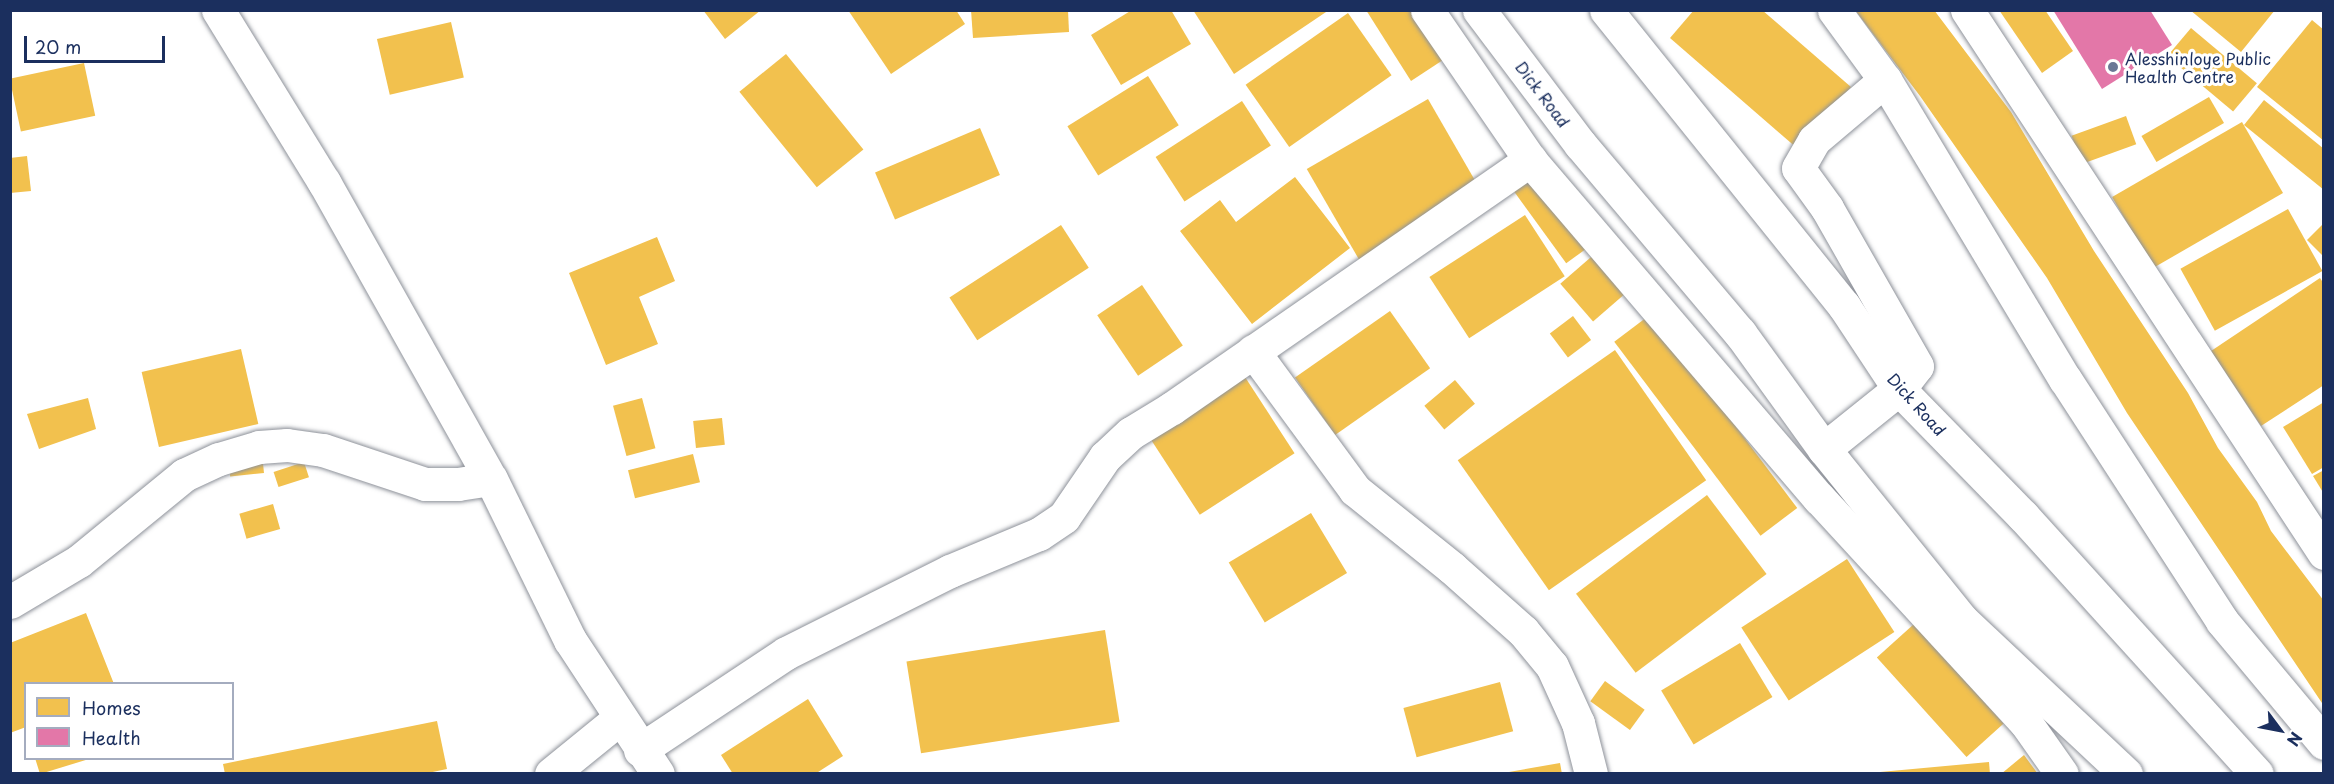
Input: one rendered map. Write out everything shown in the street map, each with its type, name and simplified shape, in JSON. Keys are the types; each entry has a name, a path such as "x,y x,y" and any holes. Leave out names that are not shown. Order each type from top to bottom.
{"street":[{"path":"218,10 324,182 492,479 570,640 649,762 786,653 950,571 1039,534 1064,516 1105,458 1131,433 1173,408 1530,160"},
{"path":"1427,10 1530,160 1819,498 2026,723 2062,774"},
{"name":"Dick Road","path":"1479,10 1580,144 1740,333 1824,449 1962,620 2126,774"},
{"name":"Dick Road","path":"1606,10 1844,306 1899,389 2023,516 2257,774"},
{"path":"1834,10 1885,80 2065,378 2222,621 2324,743"},
{"path":"1967,10 2324,553"},
{"path":"1824,449 1899,389 1917,366 1827,208 1798,168 1814,140 1885,80"},
{"path":"1253,351 1355,490 1452,568 1514,623 1552,666 1578,723 1591,774"},
{"path":"10,602 80,561 184,475 219,459 258,447 287,445 323,450 425,484 458,484 492,479"},
{"path":"551,774 620,718"}],"building: Homes":[{"path":"703,10 761,10 725,39"},
{"path":"848,10 956,10 965,24 891,74"},
{"path":"971,10 1068,10 1069,32 973,38"},
{"path":"1132,10 1171,10 1191,44 1121,85 1091,35"},
{"path":"1193,10 1329,10 1234,74"},
{"path":"1366,10 1413,10 1443,60 1411,81"},
{"path":"1694,10 1762,10 1851,87 1798,149 1670,38"},
{"path":"1855,10 1934,10 2011,112 2094,251 2188,393 2218,448 2257,502 2271,531 2324,601 2324,706 2127,413 2047,278 1920,96"},
{"path":"1999,10 2045,10 2073,51 2042,73"},
{"path":"2190,10 2275,10 2241,52"},
{"path":"1348,13 1392,75 1289,147 1246,85"},
{"path":"2312,20 2324,30 2324,141 2257,87"},
{"path":"451,22 464,78 390,95 377,39"},
{"path":"2191,28 2257,83 2233,112 2167,56"},
{"path":"786,54 863,150 817,187 739,92"},
{"path":"84,63 95,116 21,132 10,79"},
{"path":"1148,76 1179,125 1098,176 1067,126"},
{"path":"2209,97 2224,123 2156,162 2141,136"},
{"path":"1428,99 1482,192 1360,262 1307,169"},
{"path":"2264,100 2324,149 2324,190 2244,125"},
{"path":"1242,101 1271,145 1184,202 1156,157"},
{"path":"2126,116 2136,144 2082,164 2071,136"},
{"path":"2242,122 2283,193 2153,268 2112,197"},
{"path":"980,128 1000,175 895,219 875,173"},
{"path":"27,156 31,191 10,193 10,158"},
{"path":"1535,171 1590,246 1566,263 1512,188"},
{"path":"1295,177 1350,248 1252,324 1180,231 1220,200 1236,222"},
{"path":"2288,209 2322,271 2215,331 2180,269"},
{"path":"1525,215 1565,276 1469,338 1429,277"},
{"path":"2324,223 2324,257 2307,240"},
{"path":"1061,225 1089,268 977,340 949,297"},
{"path":"657,237 675,281 639,297 658,344 606,365 569,273"},
{"path":"1598,251 1631,289 1593,322 1560,284"},
{"path":"2320,278 2324,284 2324,385 2261,426 2211,351"},
{"path":"1142,285 1183,346 1138,376 1097,315"},
{"path":"1390,311 1430,368 1335,435 1295,378"},
{"path":"1651,314 1797,508 1761,536 1614,342"},
{"path":"1573,316 1591,340 1568,357 1550,333"},
{"path":"241,349 258,424 159,447 142,372"},
{"path":"1615,350 1706,480 1549,590 1458,460"},
{"path":"1245,377 1295,453 1200,515 1150,439"},
{"path":"1455,380 1475,404 1444,429 1424,406"},
{"path":"88,398 96,429 39,449 27,414"},
{"path":"642,398 655,448 626,456 613,406"},
{"path":"2324,402 2324,467 2312,474 2283,427"},
{"path":"722,418 725,445 696,448 693,421"},
{"path":"262,454 264,473 230,476 228,458"},
{"path":"693,454 700,482 635,498 628,470"},
{"path":"304,462 309,477 279,487 274,472"},
{"path":"2324,470 2324,494 2313,476"},
{"path":"1707,495 1767,574 1636,673 1576,594"},
{"path":"273,504 280,529 247,539 239,514"},
{"path":"1311,513 1347,573 1265,622 1229,562"},
{"path":"1847,559 1894,632 1789,701 1741,628"},
{"path":"86,613 113,682 24,682 24,728 10,733 10,643"},
{"path":"1914,624 2004,724 1967,757 1877,657"},
{"path":"1105,630 1120,722 921,753 906,661"},
{"path":"1740,643 1772,697 1694,744 1661,690"},
{"path":"1605,681 1645,710 1630,730 1590,701"},
{"path":"1500,682 1513,731 1417,757 1403,708"},
{"path":"808,699 843,756 815,774 733,774 721,755"},
{"path":"437,721 447,769 423,774 225,774 223,764"},
{"path":"2024,755 2038,774 2001,774"},
{"path":"36,760 86,760 40,774"},
{"path":"1989,762 1990,774 1880,774 1880,772"},
{"path":"1560,763 1562,774 1509,774 1509,772"}],"building: Health":[{"name":"Alesshinloye Public Health Centre","path":"2053,10 2150,10 2172,45 2102,89"}],"place":[{"name":"Alesshinloye Public Health Centre","path":"2113,67"}]}
